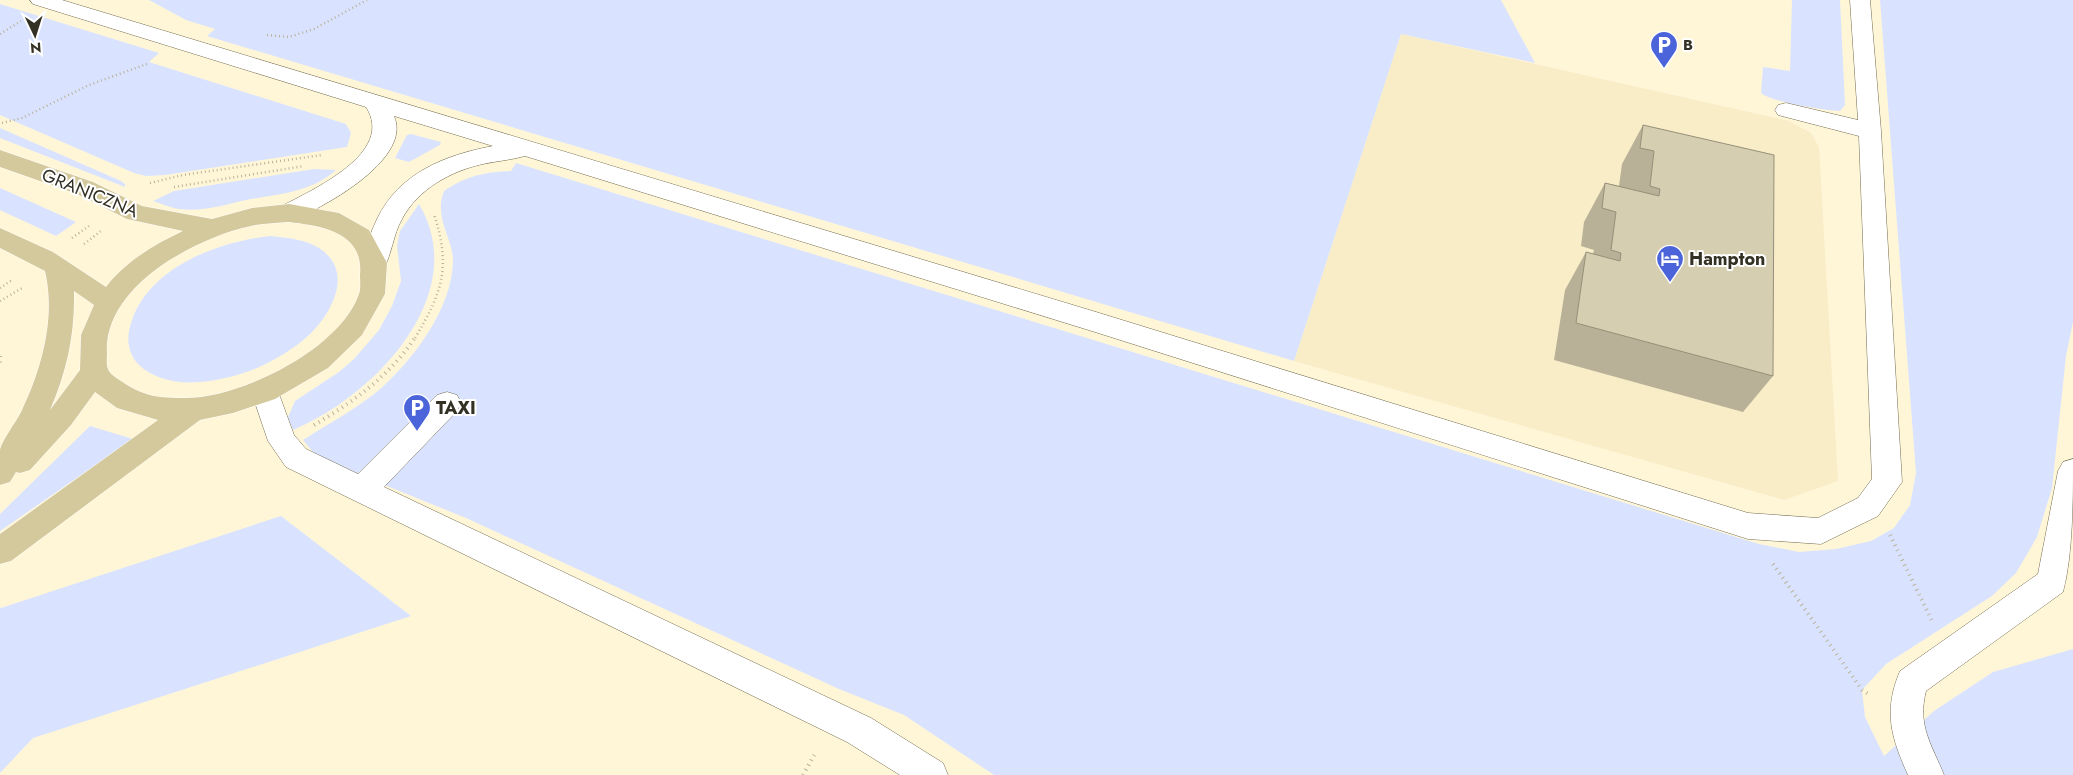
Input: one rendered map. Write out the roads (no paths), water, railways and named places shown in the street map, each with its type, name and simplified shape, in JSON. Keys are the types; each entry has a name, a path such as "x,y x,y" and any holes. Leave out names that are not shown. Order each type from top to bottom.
{"main road":[{"name":"GRANICZNA","path":"0,158 85,188 136,213 212,228"},
{"path":"0,480 61,417 94,372 95,331 109,302 142,267 187,239 212,228 252,217 289,213 330,219 360,236 374,263 372,294 353,328 318,361 265,391 233,402 194,410 157,409 127,400 103,383 94,372"},
{"path":"0,237 56,265 109,302"},
{"path":"0,473 14,453 33,416 48,382 57,350 62,319 62,290 56,265"},
{"path":"0,551 194,410"}],"lane":[{"path":"40,0 1096,322 1748,526 1821,531 1868,507 1887,482 1870,131 1860,0"},
{"path":"289,213 351,176 381,146 385,122 375,103"},
{"path":"1786,110 1870,131"},
{"path":"374,263 389,219 403,197 423,178 448,166 488,154 528,150"},
{"path":"265,391 282,440 296,458 859,730 931,775"},
{"path":"362,490 446,404"},
{"path":"1927,775 1915,753 1906,725 1906,702 1912,682 2052,582 2073,471"}],"place":[{"name":"B","path":"1664,69"},
{"name":"Hampton","path":"1670,283"},
{"name":"TAXI","path":"417,432"}]}
